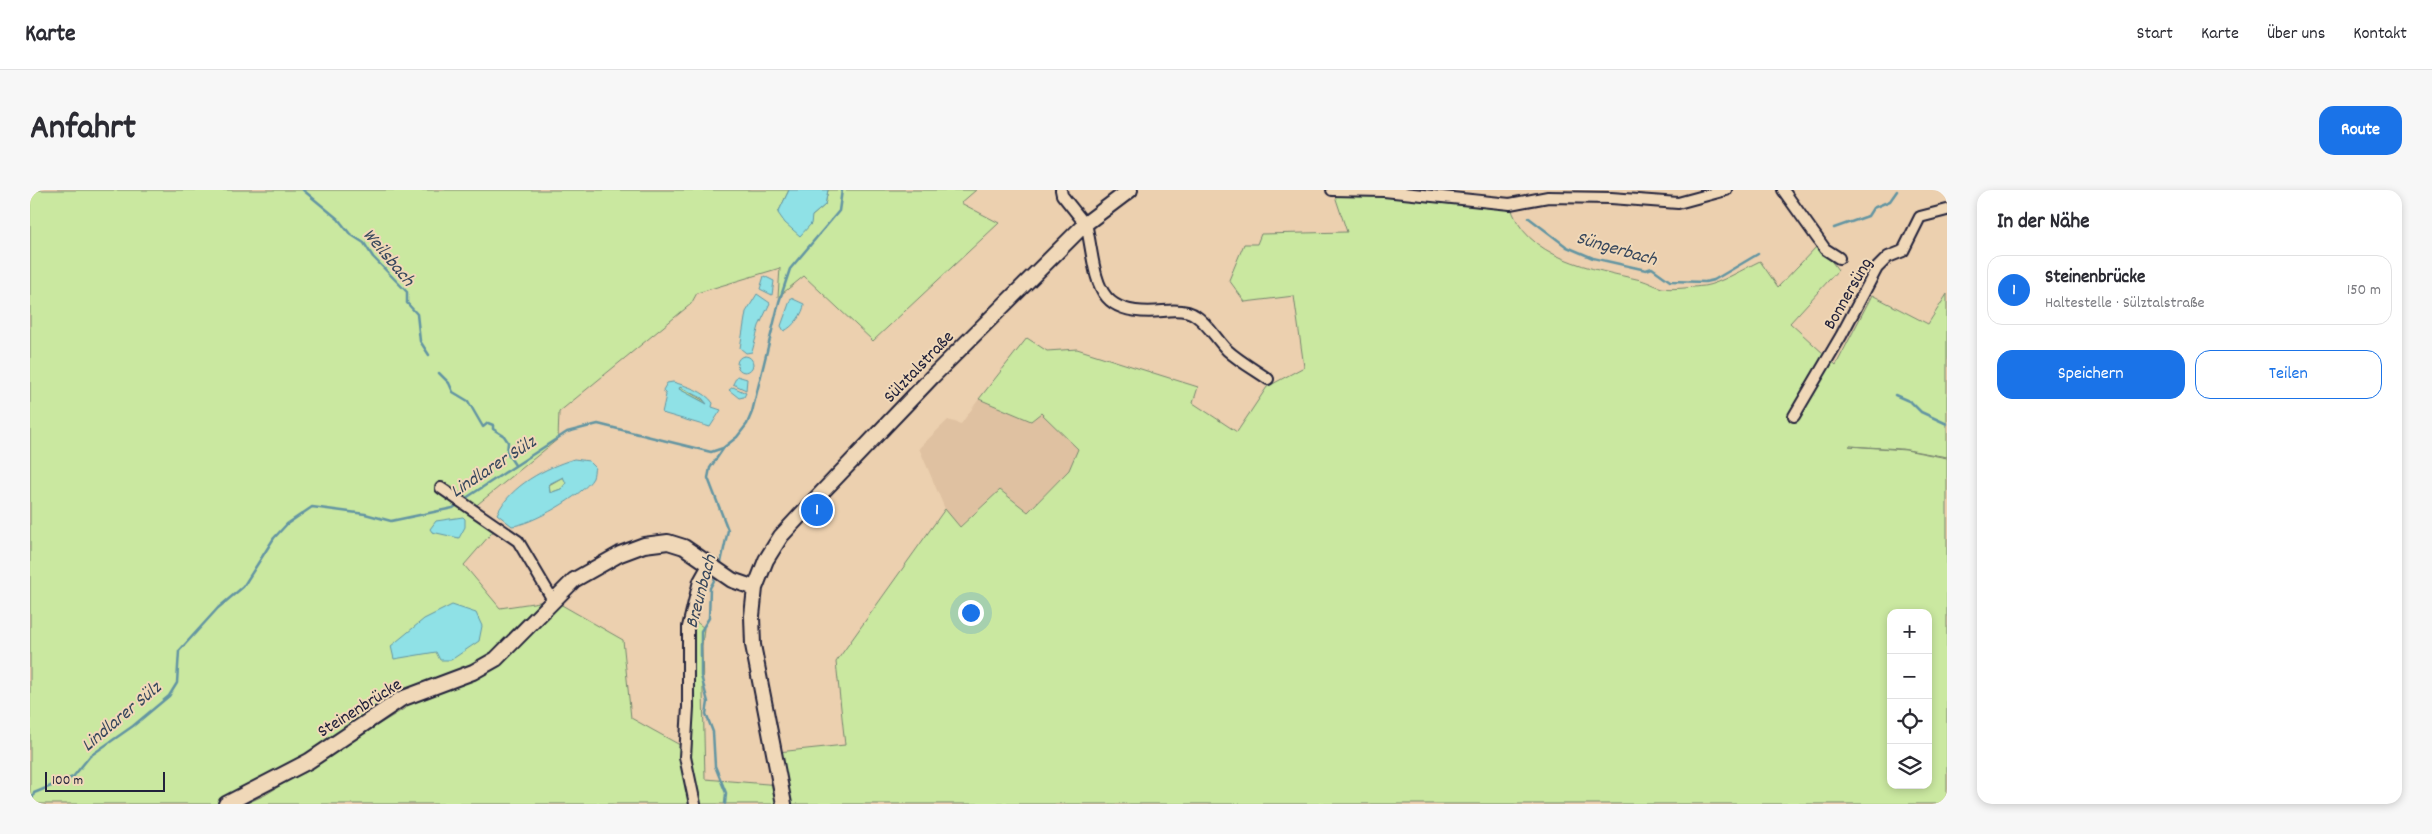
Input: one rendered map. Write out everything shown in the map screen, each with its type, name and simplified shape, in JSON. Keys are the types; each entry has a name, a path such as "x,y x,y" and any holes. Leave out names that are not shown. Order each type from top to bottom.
{"main road":[{"name":"Sülztalstraße","path":"756,588 766,560 781,536 794,522 915,395 1086,223 1130,190"},
{"name":"Steinenbrücke","path":"226,804 309,761 401,699 473,672 496,659 510,647 574,580 597,566 644,545 668,542 676,544 715,569 756,588"},
{"path":"756,588 752,616 753,645 784,804"}],"street":[{"path":"1061,190 1062,196 1086,223 1100,288 1114,306 1129,311 1177,310 1196,315 1229,352 1268,379"},
{"path":"1332,190 1403,191 1510,204 1548,197 1611,198 1678,203 1726,190"},
{"name":"Bonnersüng","path":"1783,190 1825,249 1839,258"},
{"name":"Bonnersüng","path":"1794,416 1877,268 1888,257 1902,251 1920,217 1947,210"},
{"path":"442,488 518,541 553,600"},
{"path":"695,804 685,756 688,707 688,627 699,581 715,569"}],"shaded area":[{"path":"979,399 1031,421 1041,412 1078,449 1069,470 1028,512 1000,490 959,527 945,509 919,448 948,420 961,424"}],"green space":[{"path":"30,190 789,190 778,213 812,216 825,205 828,190 976,190 961,203 999,223 873,341 804,276 778,297 780,268 697,293 691,304 559,412 558,439 473,508 496,528 464,565 500,608 553,600 623,640 631,718 689,750 690,635 694,620 704,628 702,646 705,779 780,785 783,804 245,804 265,795 407,707 401,699 226,804 30,804"},
{"path":"1333,190 1510,204 1518,223 1530,238 1545,249 1583,266 1641,280 1662,288 1672,289 1710,285 1760,261 1778,287 1819,244 1838,270 1790,323 1836,365 1872,295 1928,324 1947,294 1947,457 1902,449 1849,446 1906,450 1947,458 1947,804 788,804 778,752 845,745 836,662 945,509 960,527 1000,490 1028,512 1069,470 1078,449 1041,413 1031,421 979,399 1027,338 1047,351 1077,349 1198,387 1193,403 1237,432 1267,387 1304,367 1294,296 1245,302 1229,280 1244,244 1257,244 1261,234 1347,232"},
{"path":"680,387 708,403 679,389"},
{"path":"563,477 567,483 561,489 550,493 549,485"}],"water":[{"path":"789,190 828,190 825,205 812,216 811,224 800,236 785,223 778,213"},
{"path":"764,276 774,281 772,295 760,289"},
{"path":"757,294 770,303 759,326 752,352 746,353 740,348 746,312"},
{"path":"791,298 804,304 804,308 791,326 784,331 781,326"},
{"path":"745,356 751,358 753,364 751,370 745,372 739,370 737,364 739,358"},
{"path":"737,376 747,379 746,390 733,384"},
{"path":"673,382 700,392 710,399 713,403 712,407 721,410 710,427 662,413 666,395 663,390 667,383","holes":["680,387 702,398 707,404 679,389"]},
{"path":"733,387 746,393 744,397 739,398 729,390"},
{"path":"574,459 589,461 595,467 593,478 579,493 543,515 520,524 512,526 497,514 511,494 520,486 552,467","holes":["563,477 566,483 561,489 550,493 549,484"]},
{"path":"463,517 465,519 465,527 459,538 432,532 430,529 436,521"},
{"path":"452,605 476,613 482,626 479,641 451,660 440,660 436,652 394,659 391,646 424,619"}],"waterway":[{"name":"Weilsbach","path":"303,190 338,219 350,234 364,243 373,257 407,292 407,303 417,314 420,341 429,355"},
{"name":"Lindlarer Sülz","path":"463,500 567,432 598,424 711,452 723,448 737,437 747,424 752,412 779,302 790,269 839,211 842,190"},
{"name":"Süngerbach","path":"1834,228 1868,216 1873,208 1890,201 1897,191"},
{"name":"Süngerbach","path":"1529,218 1567,247 1593,258 1646,270 1652,268 1670,281 1705,282 1714,280 1758,254"},
{"name":"Weilsbach","path":"439,373 449,383 453,392 468,401 483,427 488,423 493,425 493,429 504,436 508,442 507,453 515,465"},
{"path":"1895,395 1911,402 1921,412 1947,424"},
{"name":"Breunbach","path":"720,567 728,530 708,478 710,468 723,449"},
{"name":"Lindlarer Sülz","path":"31,804 34,793 73,777 90,756 133,726 169,696 177,683 179,651 218,608 243,587 274,538 287,524 312,507 365,514 391,521 453,508 459,504"},
{"name":"Breunbach","path":"717,575 710,588 709,618 701,631 701,676 708,702 706,714 713,732 715,766 726,793 725,804"}],"place":[{"name":"Steinenbrücke","path":"817,510"}]}
